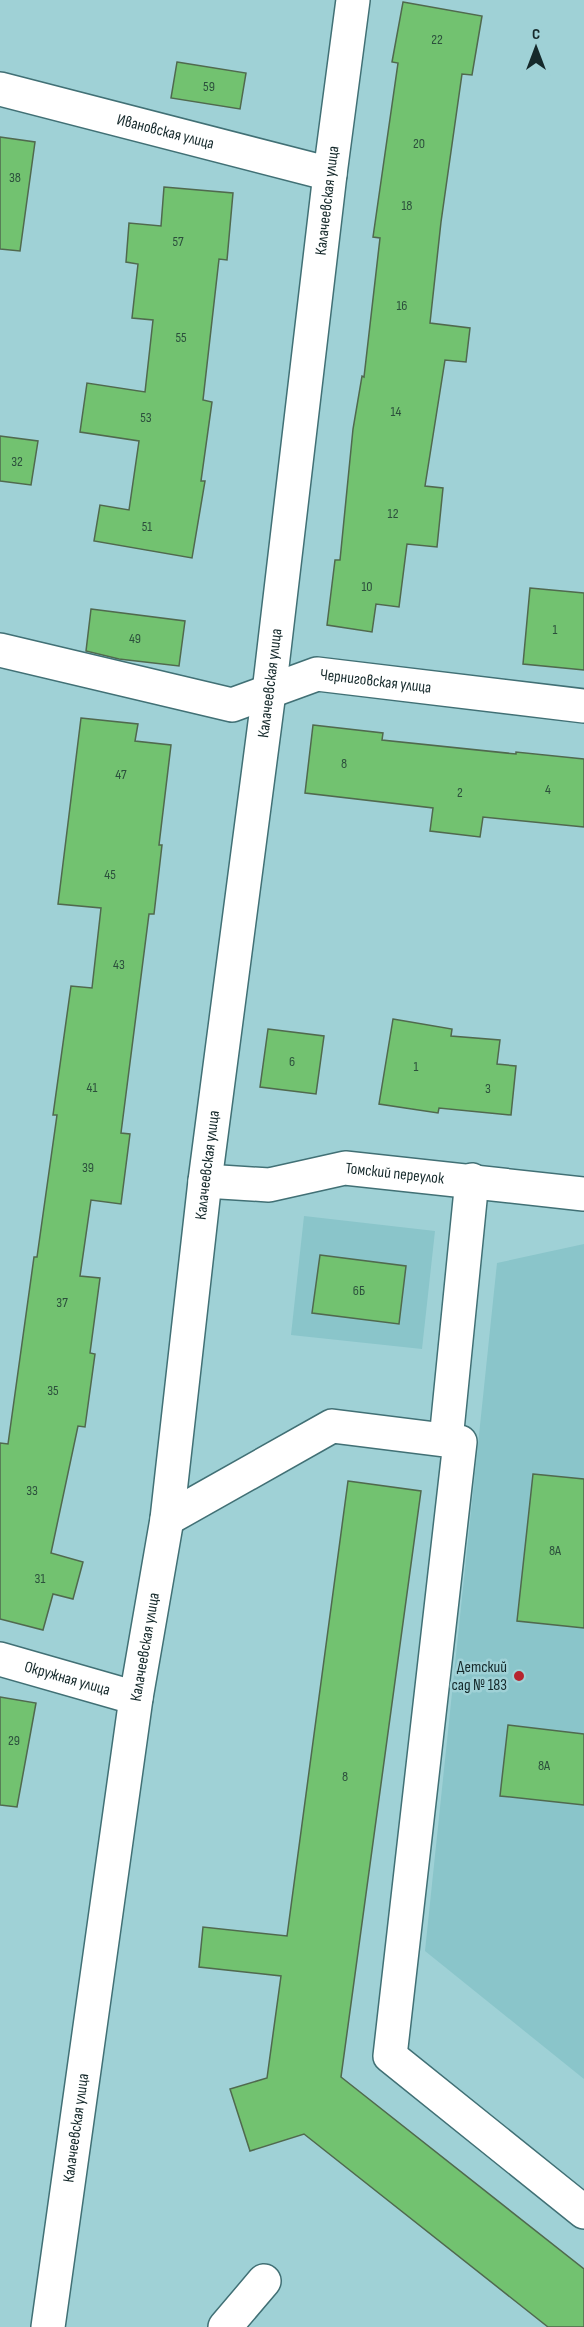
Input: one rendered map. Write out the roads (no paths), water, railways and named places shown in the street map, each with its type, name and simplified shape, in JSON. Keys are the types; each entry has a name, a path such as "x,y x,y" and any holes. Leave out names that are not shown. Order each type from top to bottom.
{"street":[{"name":"Калачеевская улица","path":"48,2327 136,1698 167,1519 205,1181 270,692 330,174 353,0"},
{"name":"Ивановская улица","path":"0,89 330,174"},
{"name":"Черниговская улица","path":"0,650 232,705 317,674 584,706"},
{"name":"Томский переулок","path":"205,1181 269,1185 345,1168 472,1180 584,1194"},
{"path":"446,1440 472,1180"},
{"path":"167,1519 332,1426 460,1442 390,2056 584,2212"},
{"name":"Окружная улица","path":"0,1659 136,1698"},
{"path":"225,2327 264,2281"}],"place":[{"name":"Детский сад № 183","path":"519,1676"}]}
